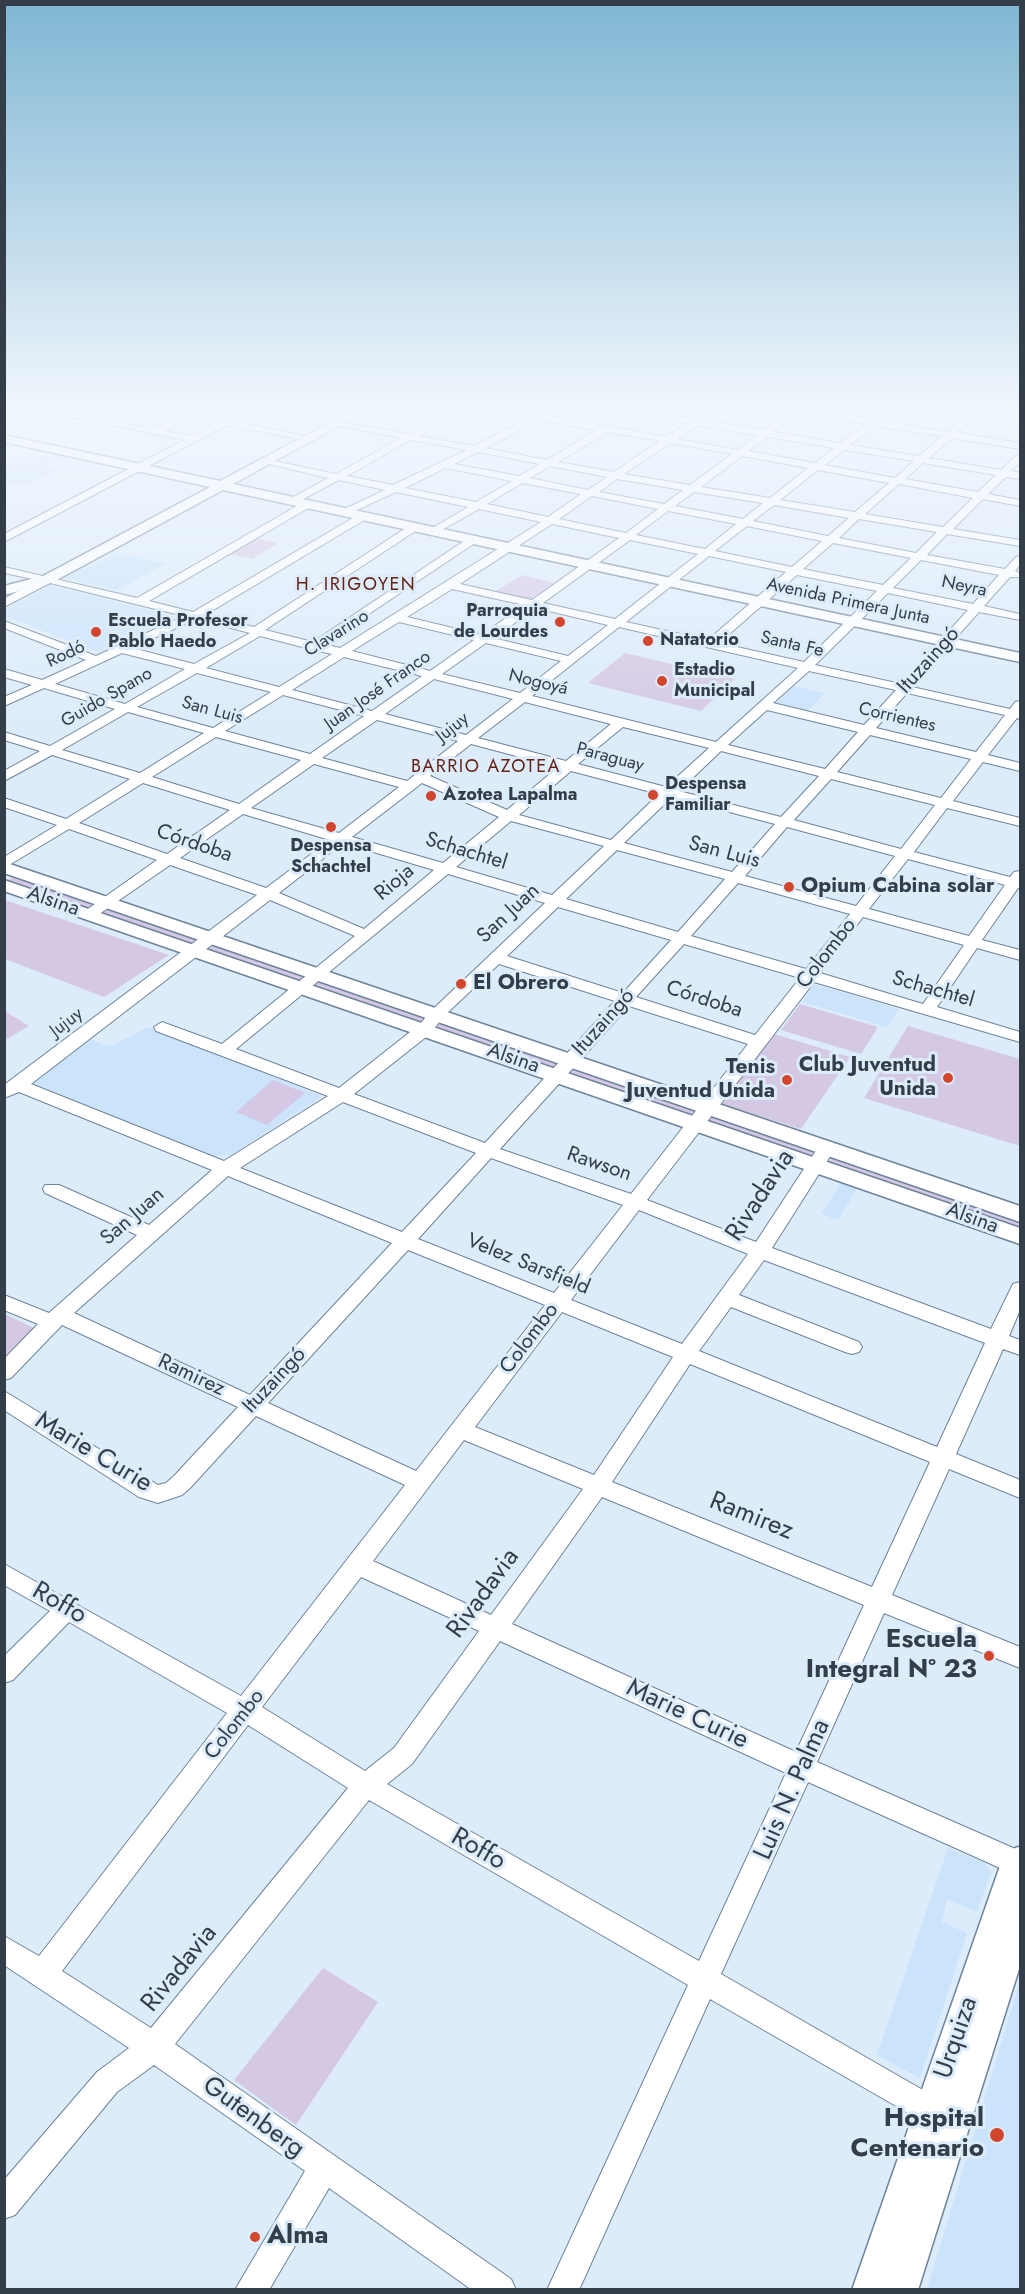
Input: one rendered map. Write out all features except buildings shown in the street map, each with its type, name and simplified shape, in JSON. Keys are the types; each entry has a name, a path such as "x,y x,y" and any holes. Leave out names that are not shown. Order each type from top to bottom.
{"main road":[{"path":"4,591 48,579 167,515"},
{"name":"Avenida Primera Junta","path":"353,515 945,643 954,648 1020,660"},
{"name":"Alsina","path":"4,866 195,950 310,981 821,1155 1020,1214"},
{"name":"Alsina","path":"4,885 212,938 310,981"},
{"name":"Alsina","path":"821,1155 1020,1236"},
{"name":"Urquiza","path":"898,2289 943,2117 1020,1860"},
{"name":"Urquiza","path":"872,2289 943,2117 1020,1914"}],"street":[{"path":"4,539 50,515"},
{"path":"138,602 289,515"},
{"path":"433,532 462,515"},
{"name":"Neyra","path":"521,515 1020,617"},
{"name":"Clavarino","path":"4,866 559,515"},
{"name":"Juan José Franco","path":"99,908 658,515"},
{"path":"710,515 1014,575"},
{"name":"Jujuy","path":"11,1089 416,782 755,515"},
{"path":"845,515 1020,543"},
{"name":"San Juan","path":"4,1373 55,1318 225,1169 342,1095 431,1022 669,792 806,667 960,515"},
{"name":"Rodó","path":"4,702 194,616 362,517"},
{"path":"711,644 856,517"},
{"path":"4,527 18,532"},
{"name":"Guido Spano","path":"4,777 258,632 258,628 413,528"},
{"path":"314,646 471,541"},
{"name":"Ituzaingó","path":"182,1482 565,1067 977,608 1014,575 1020,559"},
{"name":"Nogoyá","path":"4,570 48,579 1020,822"},
{"path":"4,604 48,579"},
{"name":"Santa Fe","path":"450,585 904,689 1018,711"},
{"path":"397,618 570,660"},
{"path":"4,624 96,660"},
{"name":"Paraguay","path":"121,649 905,854 1018,880"},
{"name":"San Luis","path":"4,673 215,732 416,782 508,816 1020,955"},
{"name":"Corrientes","path":"764,705 1020,767"},
{"name":"Colombo","path":"42,1974 702,1114 1018,711"},
{"name":"Rioja","path":"223,1051 621,722"},
{"name":"Schachtel","path":"4,736 241,809 1020,1037"},
{"name":"Córdoba","path":"4,802 269,894 366,935"},
{"path":"927,1010 1018,880"},
{"name":"Córdoba","path":"497,958 759,1042"},
{"name":"Rawson","path":"162,1027 488,1151 635,1202 1020,1348"},
{"name":"Velez Sarsfield","path":"11,1089 225,1169 1020,1488"},
{"name":"Rivadavia","path":"4,2204 108,2082 154,2047 366,1785 403,1756 598,1486 686,1354 760,1251 821,1155"},
{"path":"51,1189 151,1234"},
{"name":"Luis N. Palma","path":"563,2289 1020,1289"},
{"path":"726,1297 852,1347"},
{"name":"Ramirez","path":"4,1302 55,1318 421,1483"},
{"name":"Marie Curie","path":"4,1399 147,1491 158,1494 174,1489 182,1482"},
{"name":"Ramirez","path":"461,1430 1020,1658"},
{"name":"Marie Curie","path":"358,1565 803,1768 1020,1860"},
{"name":"Roffo","path":"4,1573 246,1711 366,1785 943,2117"},
{"path":"4,1673 67,1609"},
{"name":"Gutenberg","path":"4,1949 154,2047 500,2289"},
{"path":"251,2289 324,2168"}],"shaded area":[{"path":"255,538 278,543 252,559 228,554"},
{"path":"118,552 165,564 116,591 65,578"},
{"path":"522,575 554,583 530,599 496,591"},
{"name":"Escuela Profesor Pablo Haedo","path":"51,585 177,617 100,653 5,616 4,610"},
{"name":"Estadio Municipal","path":"625,653 735,679 701,711 588,683"},
{"path":"794,686 825,693 807,712 774,704"},
{"path":"14,876 99,904 90,910 7,881"},
{"path":"5,900 169,955 104,997 5,959"},
{"path":"107,906 202,940 194,946 98,913"},
{"path":"216,943 309,975 300,983 206,951"},
{"path":"318,979 430,1017 423,1024 310,986"},
{"path":"814,984 899,1009 887,1027 802,1002"},
{"path":"800,1004 878,1027 861,1054 781,1030"},
{"path":"5,1011 29,1026 5,1040"},
{"path":"437,1019 562,1061 555,1070 430,1027"},
{"name":"Club Juventud Unida","path":"908,1026 1020,1059 1020,1146 864,1098"},
{"path":"149,1027 319,1095 320,1098 230,1155 211,1156 33,1083 90,1039 109,1047"},
{"name":"Tenis Juventud Unida","path":"774,1034 850,1057 801,1129 722,1104"},
{"path":"575,1065 701,1109 694,1117 567,1074"},
{"path":"273,1080 305,1093 267,1125 236,1112"},
{"path":"713,1112 819,1149 813,1157 706,1122"},
{"path":"835,1154 1020,1218 1020,1229 828,1163"},
{"path":"841,1183 857,1189 838,1220 821,1214"},
{"path":"5,1314 34,1328 5,1360"},
{"path":"948,1848 985,1863 991,1872 977,1912 947,1899 942,1922 967,1933 920,2078 877,2055"},
{"path":"323,1968 378,2002 296,2125 234,2080"},
{"name":"Hospital Centenario","path":"1020,1981 1020,2289 927,2289"}],"place":[{"name":"Parroquia de Lourdes","path":"560,622"},
{"name":"Escuela Profesor Pablo Haedo","path":"96,632"},
{"name":"Natatorio","path":"648,641"},
{"name":"Estadio Municipal","path":"662,681"},
{"name":"Despensa Familiar","path":"653,795"},
{"name":"Azotea Lapalma","path":"431,796"},
{"name":"Despensa Schachtel","path":"331,827"},
{"name":"Opium Cabina solar","path":"789,887"},
{"name":"El Obrero","path":"461,984"},
{"name":"Club Juventud Unida","path":"948,1078"},
{"name":"Tenis Juventud Unida","path":"787,1080"},
{"name":"Escuela Integral N° 23","path":"989,1656"},
{"name":"Hospital Centenario","path":"997,2135"},
{"name":"Alma","path":"255,2237"}],"district":[{"name":"H. IRIGOYEN","path":"356,586"},
{"name":"BARRIO AZOTEA","path":"486,768"}]}
